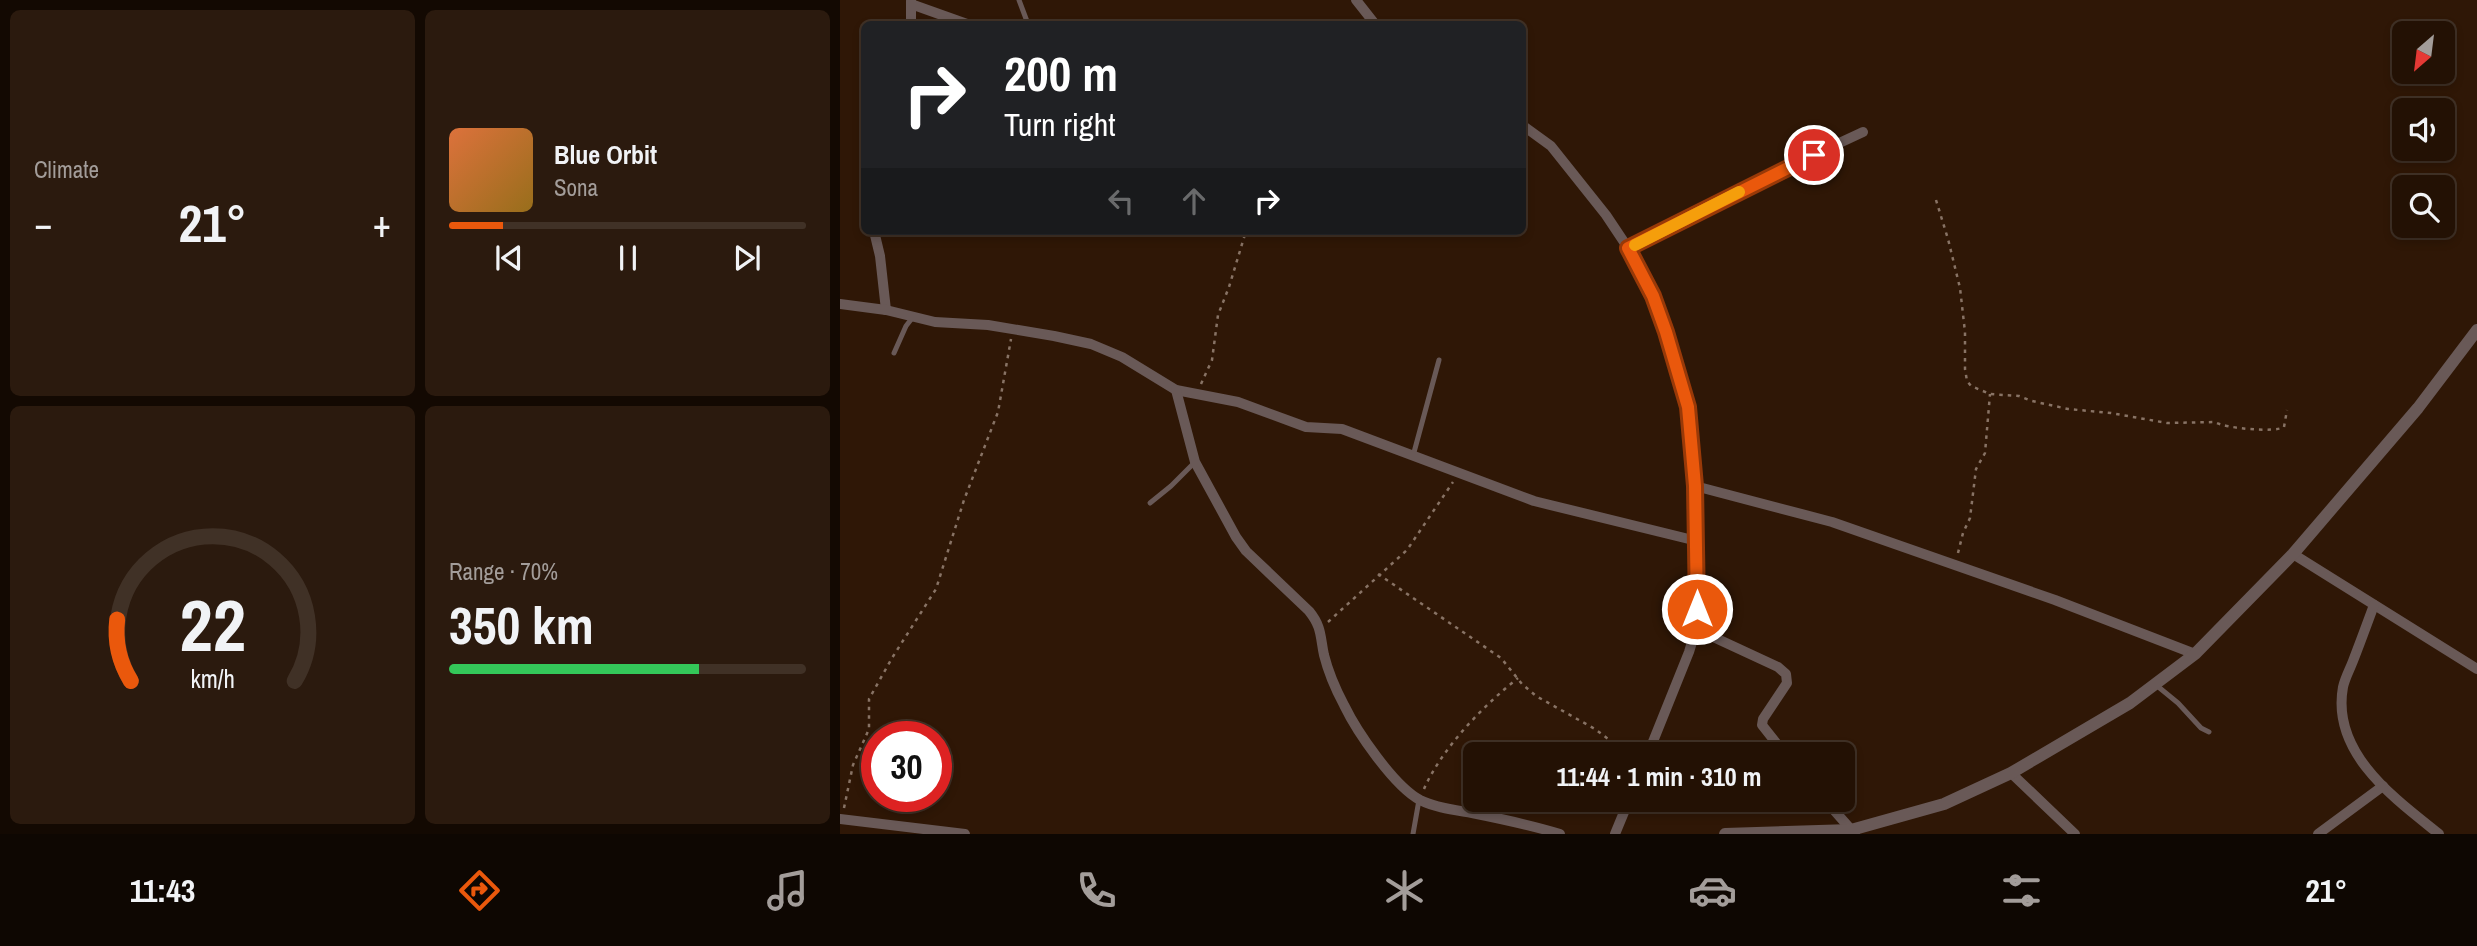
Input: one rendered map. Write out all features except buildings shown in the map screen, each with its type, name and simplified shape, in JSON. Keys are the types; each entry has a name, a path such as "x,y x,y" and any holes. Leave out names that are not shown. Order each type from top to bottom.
{"street":[{"path":"1356,0 1374,21"},
{"path":"911,21 911,2 959,21"},
{"path":"1526,128 1551,146 1606,215 1628,248 1653,296 1688,407 1697,541 1696,629 1653,742"},
{"path":"1628,248 1863,132"},
{"path":"875,235 886,310"},
{"path":"840,304 886,310 935,322 1011,329 1091,344 1122,357 1176,390 1238,402 1306,427 1349,430 1534,501 1697,541"},
{"path":"1725,834 1853,832 1944,804 2011,773 2130,703 2195,654 2293,554 2418,408 2477,330"},
{"path":"1176,390 1195,462 1236,537 1309,611 1320,629 1324,657 1344,706 1392,775 1419,800 1532,825 1560,834"},
{"path":"1695,486 1832,522 2055,600 2195,654"},
{"path":"2293,554 2477,668"},
{"path":"2374,605 2343,687 2344,723 2349,742 2383,786 2439,834"},
{"path":"1696,629 1779,667 1786,674 1787,683 1763,719 1762,725 1775,742"},
{"path":"2011,773 2075,834"},
{"path":"2319,834 2383,786"},
{"path":"1615,834 1624,812"},
{"path":"1836,812 1853,832"},
{"path":"841,819 965,834"}],"lane":[{"path":"1019,0 1027,21"},
{"path":"894,353 913,317"},
{"path":"1413,456 1439,360"},
{"path":"1150,503 1195,462"},
{"path":"2156,685 2208,732"},
{"path":"1413,834 1419,800"}],"path":[{"path":"1936,200 1960,288 1967,381 1971,386 1990,394 2019,396 2068,408 2167,423 2215,422 2220,426 2241,426 2262,431 2281,430 2287,410"},
{"path":"1196,394 1212,360 1218,315 1245,235"},
{"path":"841,819 853,765 869,729 869,699 936,589 964,500 989,439 1003,386 1011,329"},
{"path":"1952,566 1970,518 1976,469 1985,453 1990,394"},
{"path":"1320,629 1407,550 1458,474"},
{"path":"1378,574 1501,658 1536,696 1595,729 1612,742"},
{"path":"1419,800 1430,776 1469,723 1518,678"}],"slow traffic":[{"path":"1635,245 1739,192"}],"route":[{"path":"1697,609 1695,486 1688,407 1653,296 1628,248 1814,155"}]}
